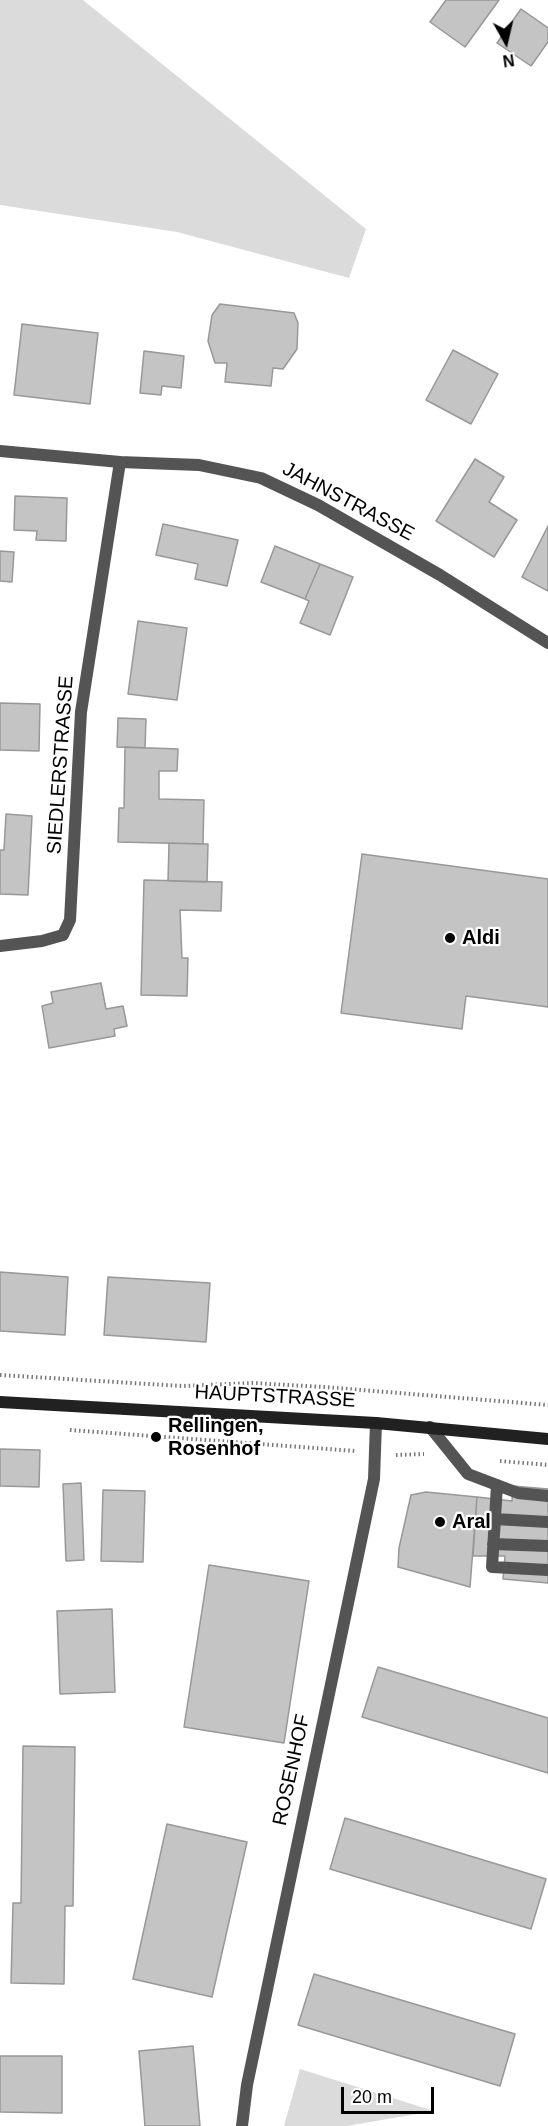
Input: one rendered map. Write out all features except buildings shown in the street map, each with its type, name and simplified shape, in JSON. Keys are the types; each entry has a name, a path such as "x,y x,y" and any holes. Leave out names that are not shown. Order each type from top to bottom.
{"main road":[{"name":"HAUPTSTRASSE","path":"0,1402 376,1423 548,1439"}],"street":[{"name":"JAHNSTRASSE","path":"0,451 120,462 199,465 261,478 318,505 420,563 548,642"},
{"name":"SIEDLERSTRASSE","path":"0,946 42,941 63,935 70,920 81,712 120,462"},
{"name":"ROSENHOF","path":"242,2126 247,2085 374,1479 376,1423"},
{"path":"430,1427 468,1474 518,1493 548,1496"},
{"path":"497,1485 492,1567 548,1570"},
{"path":"495,1519 548,1522"},
{"path":"494,1544 548,1546"}],"path":[{"path":"0,1375 182,1386 254,1383 548,1405"},
{"path":"60,1430 266,1443 405,1456 419,1453 548,1465"}],"shaded area":[{"path":"0,0 83,0 366,229 349,278 177,232 0,205"},
{"path":"300,2069 434,2111 347,2126 284,2126"}],"place":[{"name":"Aldi","path":"450,938"},
{"name":"Rellingen, Rosenhof","path":"156,1437"},
{"name":"Aral","path":"440,1522"}]}
